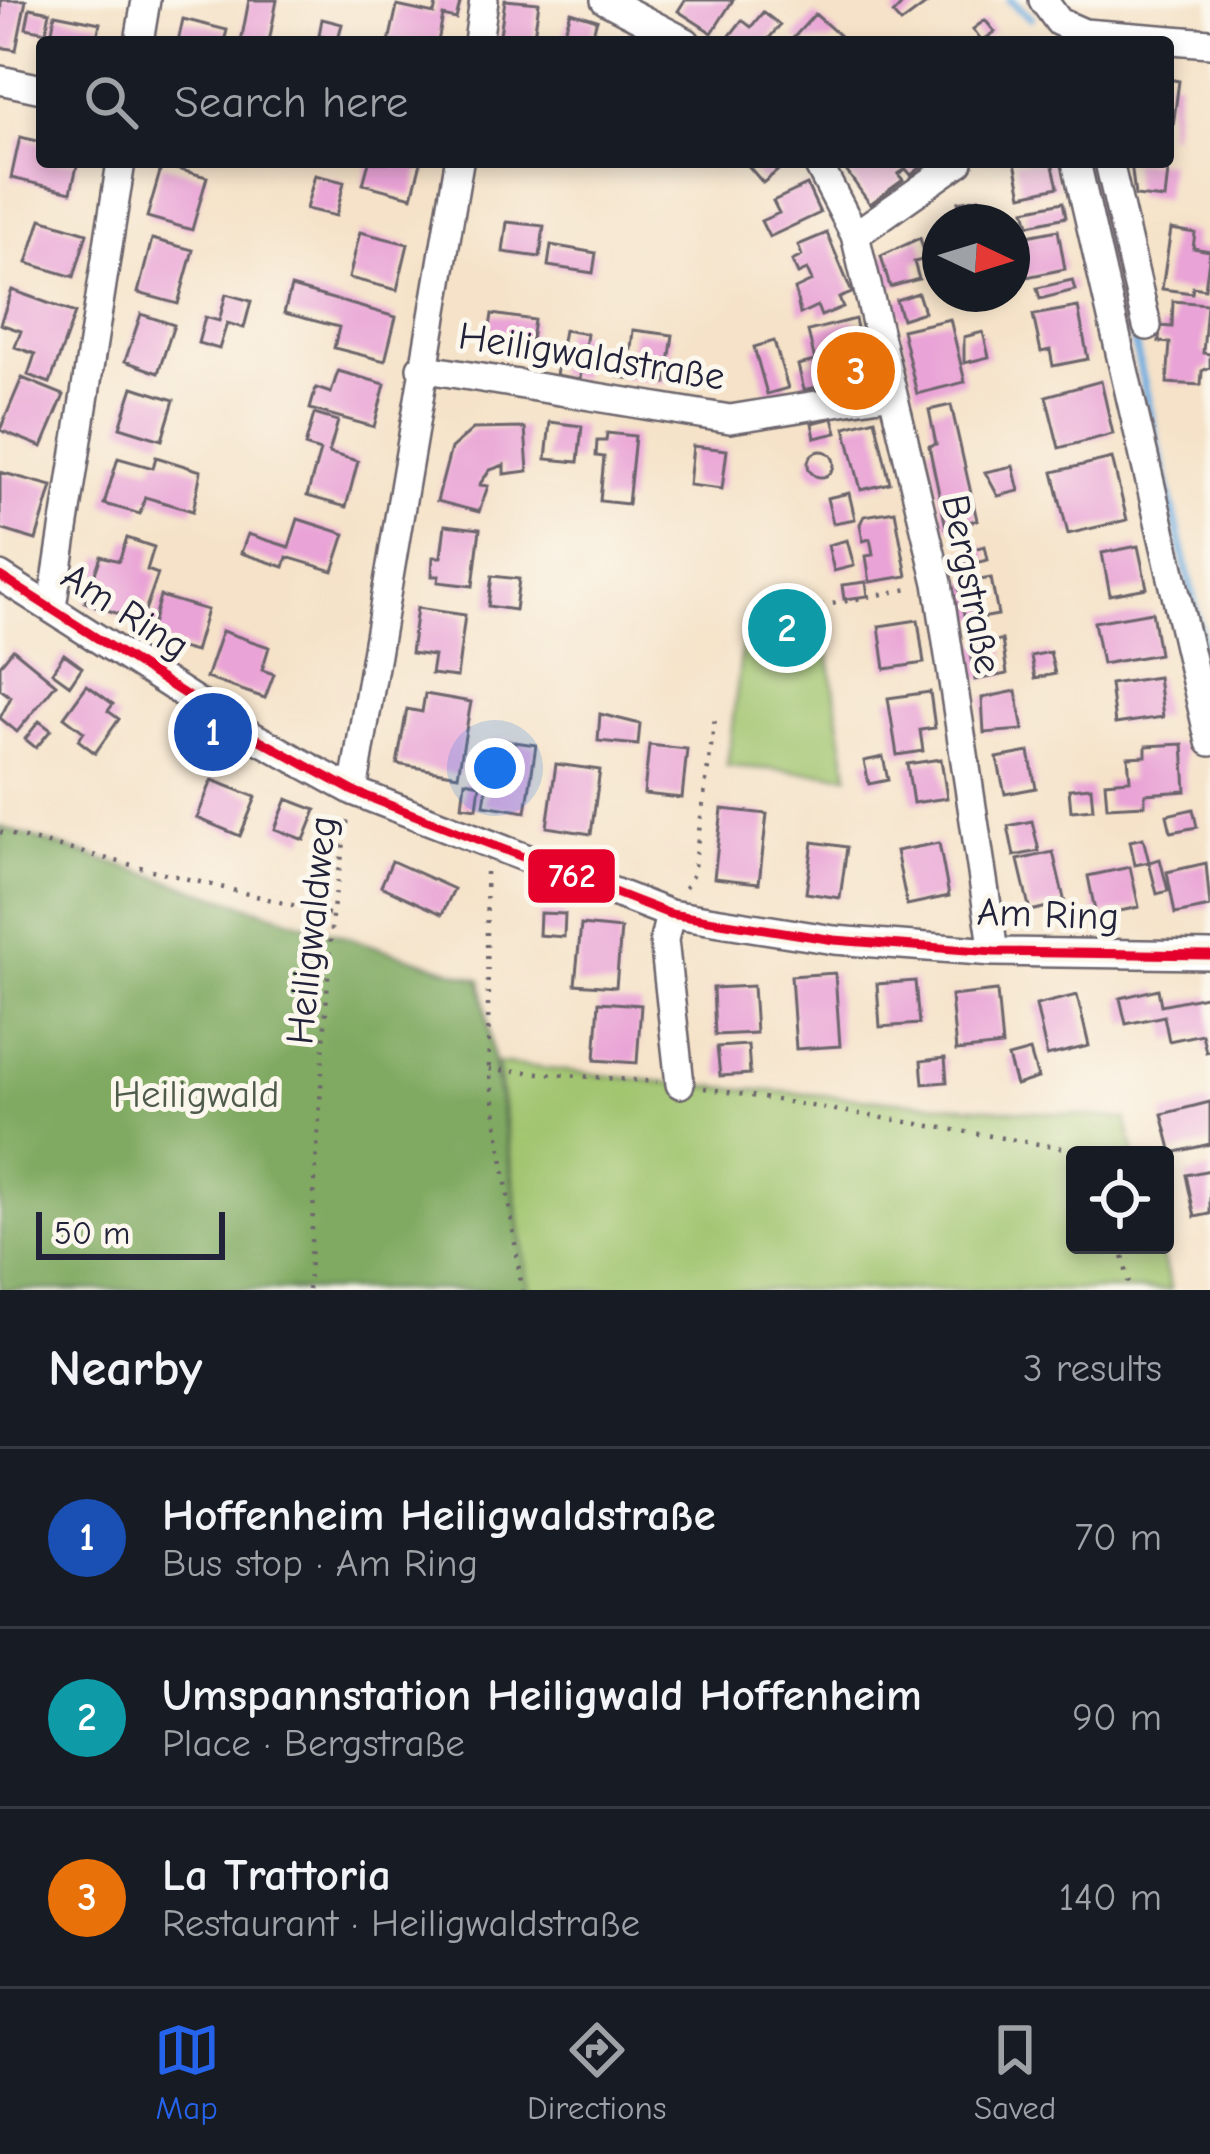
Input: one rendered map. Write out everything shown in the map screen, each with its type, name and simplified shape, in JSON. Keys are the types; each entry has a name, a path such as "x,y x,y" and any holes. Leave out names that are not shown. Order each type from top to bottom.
{"street":[{"path":"141,36 146,0"},
{"path":"479,36 484,0"},
{"path":"605,0 674,36"},
{"path":"1064,28 1137,36"},
{"path":"1174,40 1210,44"},
{"path":"0,80 36,88"},
{"path":"52,607 120,168"},
{"name":"Heiligwaldstraße","path":"353,791 458,168"},
{"name":"Bergstraße","path":"821,168 855,235 938,583 994,952"},
{"path":"855,235 950,168"},
{"path":"1077,168 1210,742"},
{"path":"1109,168 1147,326"},
{"name":"Heiligwaldstraße","path":"422,368 730,419 892,393"},
{"name":"Am Ring","path":"0,576 236,728 353,791 670,914 834,940 994,952 1210,955"},
{"path":"670,914 664,940 680,1084"}],"path":[{"path":"821,606 938,583"},
{"path":"670,914 693,874 716,718"},
{"name":"Heiligwaldweg","path":"308,1290 332,916 353,791"},
{"path":"0,832 332,916"},
{"path":"485,845 489,1069 522,1290"},
{"path":"489,1069 680,1084 1066,1149"},
{"path":"1123,1254 1130,1290"}],"green space":[{"path":"821,606 848,775 727,766 746,616"},
{"name":"Heiligwald","path":"0,827 481,980 529,1290 0,1290"},
{"path":"497,1063 680,1084 1126,1119 1133,1146 1066,1146 1066,1254 1161,1254 1171,1290 529,1290"}],"building":[{"path":"1,0 26,0 16,50 0,47"},
{"path":"249,0 277,0 270,36 242,36"},
{"path":"437,0 461,0 456,19 443,16 439,36 390,36 397,6 434,14"},
{"path":"505,0 539,3 534,36 500,36"},
{"path":"685,0 733,0 712,33 678,11"},
{"path":"906,0 932,0 901,23 893,14"},
{"path":"30,8 50,12 46,32 26,28"},
{"path":"571,12 597,20 592,36 563,36"},
{"path":"763,12 780,25 771,36 730,36 742,20 751,27"},
{"path":"55,14 100,23 97,36 51,36"},
{"path":"815,14 839,35 838,36 795,36"},
{"path":"183,19 227,30 226,36 179,36"},
{"path":"322,19 342,24 339,36 319,35"},
{"path":"985,20 995,32 978,36 973,29"},
{"path":"1174,80 1179,81 1174,119"},
{"path":"20,137 36,141 36,168 77,168 71,192 11,178"},
{"path":"161,168 207,177 192,230 147,217"},
{"path":"367,168 419,168 412,197 363,184"},
{"path":"750,168 781,168 763,183"},
{"path":"844,168 920,168 911,175 906,169 898,174 903,180 870,204"},
{"path":"1016,168 1053,168 1058,187 1022,195"},
{"path":"1132,168 1168,168 1165,199 1135,196"},
{"path":"315,175 344,182 336,216 306,209"},
{"path":"807,185 820,213 769,237 761,221 779,213 773,201"},
{"path":"1063,202 1066,217 1030,225 1030,209"},
{"path":"41,219 87,233 74,277 27,263"},
{"path":"507,222 544,226 540,257 503,252"},
{"path":"1171,229 1195,233 1193,248 1210,251 1205,289 1193,287 1192,293 1162,289"},
{"path":"1058,230 1065,269 1030,276 1030,235"},
{"path":"360,232 408,244 397,290 349,278"},
{"path":"827,233 852,293 839,298 843,307 821,316 817,306 800,314 795,289 812,281 807,270 798,274 792,261 802,256 798,245"},
{"path":"920,238 922,260 914,262 919,279 890,287 881,256"},
{"path":"152,239 193,250 178,304 138,293"},
{"path":"551,245 596,253 593,273 548,266"},
{"path":"1072,280 1075,290 1040,299 1037,288"},
{"path":"291,287 396,317 385,361 334,348 339,327 284,313"},
{"path":"12,290 75,313 50,383 28,375 35,354 15,347 21,331 0,324"},
{"path":"918,293 924,312 902,319 896,300"},
{"path":"226,294 251,301 244,328 227,323 219,349 198,343 205,317 219,321"},
{"path":"1173,301 1207,304 1203,353 1210,354 1210,367 1202,371 1201,385 1167,383 1170,343 1159,342 1160,326 1172,327"},
{"path":"1078,307 1088,359 1053,366 1050,350 1041,352 1033,315"},
{"path":"141,314 174,325 158,373 125,361"},
{"path":"492,314 534,320 529,355 487,349"},
{"path":"855,319 868,376 804,390 798,365 815,361 808,331"},
{"path":"950,319 965,382 917,394 902,330"},
{"path":"564,330 587,334 580,379 556,375"},
{"path":"633,330 673,335 666,383 619,377 623,348 631,349"},
{"path":"983,332 989,357 964,363 964,337"},
{"path":"774,341 788,388 767,394 754,347"},
{"path":"338,371 385,384 374,427 310,409 316,388 331,393"},
{"path":"22,378 64,395 42,447 0,430"},
{"path":"1101,381 1113,434 1059,448 1046,396"},
{"path":"133,387 174,400 162,440 120,427"},
{"path":"951,405 977,520 946,527 929,446 936,444 929,410"},
{"path":"314,414 338,421 329,453 358,461 346,507 307,496 320,451 305,446"},
{"path":"833,418 837,433 815,438 812,423"},
{"path":"875,419 890,483 861,490 845,427"},
{"path":"550,422 582,426 578,462 546,459"},
{"path":"525,428 528,471 504,474 504,465 490,470 479,485 488,486 479,512 437,501 451,448 473,429"},
{"path":"607,433 635,436 628,504 600,501 604,457 596,456 597,441 606,441"},
{"path":"693,446 727,450 722,489 689,485"},
{"path":"821,451 834,464 821,477 808,464"},
{"path":"156,457 201,471 193,511 145,497 140,514 104,504 118,458 153,468"},
{"path":"1112,458 1127,520 1068,534 1053,472"},
{"path":"1013,466 1019,491 998,496 985,472"},
{"path":"0,472 52,486 36,540 0,529"},
{"path":"849,493 855,519 833,523 827,498"},
{"path":"895,511 907,576 870,582 866,556 873,555 872,548 870,539 863,541 860,524 864,516"},
{"path":"298,519 345,534 333,571 287,557 284,567 241,553 248,534 289,547"},
{"path":"445,525 480,529 473,586 438,582 439,576 432,576 433,557 441,557"},
{"path":"127,538 154,547 147,570 158,574 141,622 85,602 101,556 119,561"},
{"path":"847,540 854,566 834,571 828,545"},
{"path":"985,546 988,560 967,565 964,551"},
{"path":"1138,546 1147,588 1110,595 1102,553"},
{"path":"492,576 519,579 515,610 488,606"},
{"path":"991,578 998,615 965,621 958,584"},
{"path":"866,582 868,596 844,599 842,585"},
{"path":"160,596 207,610 195,652 148,639"},
{"path":"417,608 465,615 457,677 431,674 434,656 411,653"},
{"path":"1152,612 1159,654 1102,664 1094,622"},
{"path":"918,620 924,663 885,669 879,626"},
{"path":"222,631 269,647 262,670 274,674 265,698 206,678"},
{"path":"1002,640 1007,674 975,680 970,645"},
{"path":"13,649 56,684 17,732 0,718 11,697 0,689 0,665"},
{"path":"1050,652 1055,674 1035,678 1031,656"},
{"path":"64,654 82,667 70,685 52,672"},
{"path":"1158,677 1163,717 1115,724 1110,684"},
{"path":"87,685 113,704 108,711 119,719 95,753 78,740 84,732 64,717"},
{"path":"1016,691 1023,730 984,733 982,698"},
{"path":"930,692 935,728 920,730 923,751 897,755 888,698"},
{"path":"425,694 471,702 458,775 397,764 407,709 422,712"},
{"path":"600,714 640,724 638,745 598,741"},
{"path":"39,721 51,730 36,748 25,739"},
{"path":"494,739 536,745 526,812 484,805"},
{"path":"1183,744 1186,791 1145,794 1145,805 1107,807 1105,782 1130,780 1128,757 1146,756 1146,746"},
{"path":"649,745 687,749 682,798 644,794"},
{"path":"1029,752 1036,788 1005,794 997,758"},
{"path":"883,757 888,780 869,784 864,761"},
{"path":"941,759 947,798 913,803 907,764"},
{"path":"556,764 600,770 591,834 547,827"},
{"path":"212,780 256,797 240,836 197,818"},
{"path":"465,781 480,784 477,808 462,806"},
{"path":"1091,787 1093,809 1071,811 1069,789"},
{"path":"287,799 316,810 304,840 275,829"},
{"path":"722,809 767,814 759,883 714,878"},
{"path":"1193,809 1197,827 1171,832 1167,815"},
{"path":"1032,821 1039,851 1014,856 1008,826"},
{"path":"1143,838 1149,862 1135,865 1130,841"},
{"path":"813,842 847,847 840,898 806,893"},
{"path":"939,843 949,896 907,905 896,851"},
{"path":"1053,852 1065,903 1030,911 1018,860"},
{"path":"1160,859 1168,891 1157,894 1149,862"},
{"path":"392,861 454,889 442,914 381,886"},
{"path":"1206,863 1210,907 1175,914 1167,872"},
{"path":"1130,867 1139,907 1096,916 1088,876"},
{"path":"540,913 565,914 564,937 539,935"},
{"path":"581,925 621,929 616,987 575,984"},
{"path":"835,973 840,1046 796,1049 791,976"},
{"path":"915,981 919,1024 880,1027 877,984"},
{"path":"753,986 756,1033 715,1035 713,988"},
{"path":"1158,989 1161,1005 1210,995 1210,1051 1206,1052 1202,1034 1169,1041 1164,1016 1126,1024 1120,998"},
{"path":"997,991 1002,1046 956,1051 951,996"},
{"path":"1077,995 1089,1046 1047,1056 1036,1005"},
{"path":"599,1002 641,1005 637,1063 595,1060"},
{"path":"748,1045 750,1074 720,1076 717,1047"},
{"path":"1030,1051 1038,1078 1016,1085 1008,1057"},
{"path":"945,1058 947,1082 923,1084 921,1061"},
{"path":"1210,1102 1210,1144 1174,1153 1162,1114"},
{"path":"1210,1170 1210,1214 1195,1217 1186,1175"}],"waterway":[{"path":"1010,0 1031,18"},
{"path":"1094,168 1210,671"}],"transit line":[{"name":"762","path":"0,576 236,727 353,791 670,914 834,940 994,952 1210,955"}],"place":[{"name":"La Trattoria","path":"856,371"},
{"name":"Umspannstation Heiligwald Hoffenheim","path":"787,628"},
{"name":"Hoffenheim Heiligwaldstraße","path":"213,732"}]}
